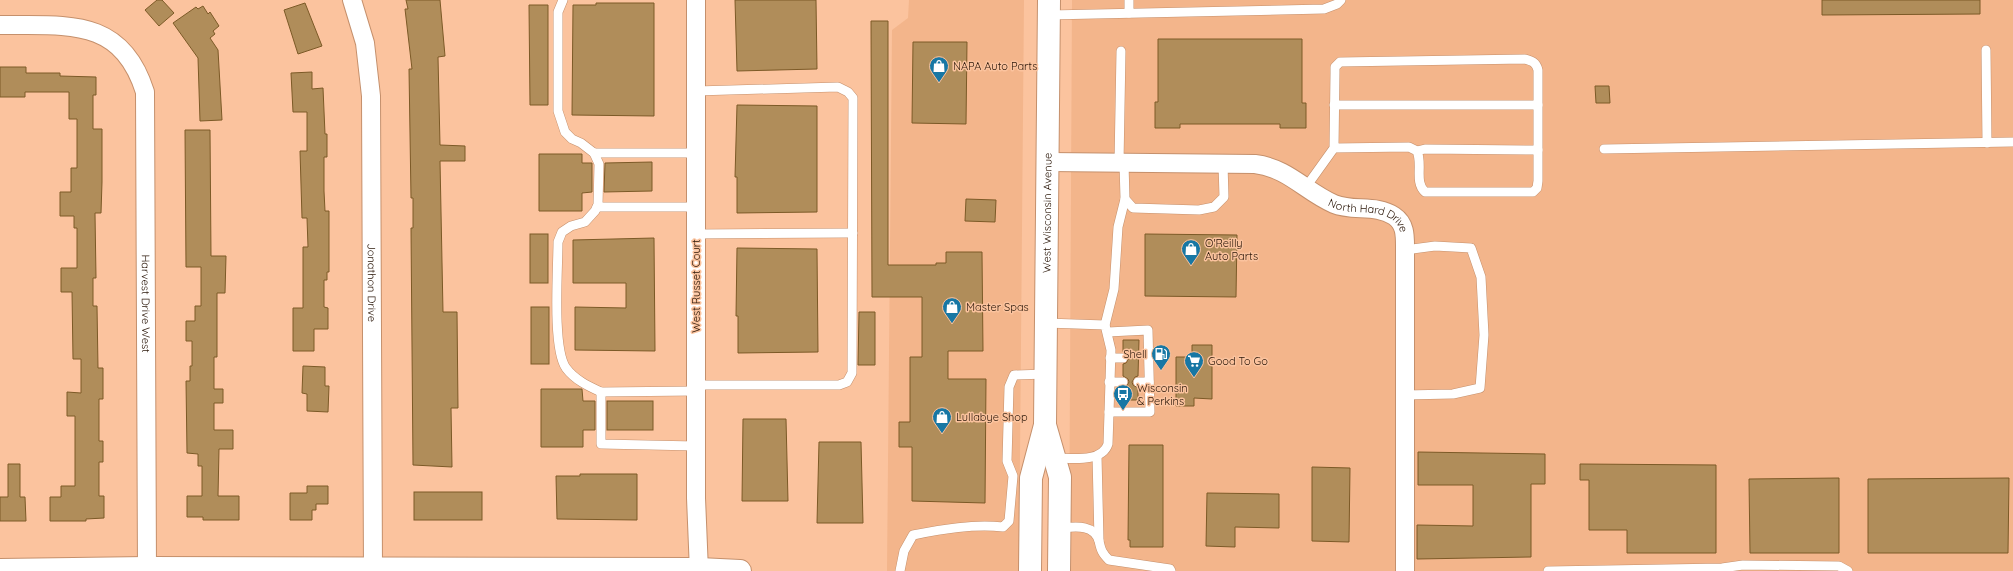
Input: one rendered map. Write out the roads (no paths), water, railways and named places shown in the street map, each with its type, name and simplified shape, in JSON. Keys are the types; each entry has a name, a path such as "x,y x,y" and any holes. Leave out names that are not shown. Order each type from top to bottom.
{"street":[{"name":"Jonathon Drive","path":"352,0 365,43 371,96 373,570"},
{"name":"West Russet Court","path":"696,0 696,498 699,570"},
{"name":"West Wisconsin Avenue","path":"1030,571 1034,468 1045,425 1048,162 1047,4"},
{"name":"Harvest Drive West","path":"0,26 70,27 101,34 118,45 130,59 140,78 145,92 147,570"},
{"name":"North Hard Drive","path":"1048,162 1270,166 1335,204 1377,209 1395,217 1404,228 1405,250 1405,571"},
{"name":"West Wisconsin Avenue","path":"1034,468 1060,477 1059,571"},
{"path":"0,570 740,571"}],"lane":[{"path":"563,0 558,12 558,111 564,132 594,153 599,164 597,207 585,222 571,226 562,232 558,242 558,325 560,350 565,367 575,378 601,392 696,388 839,385 847,382 852,373 853,98 848,92 838,87 696,91"},
{"path":"1129,0 1129,13"},
{"path":"1047,4 1129,13 1324,9 1337,4 1341,0"},
{"path":"1046,374 1014,375 1009,387 1007,461 1034,468 1097,456 1106,451 1108,444 1110,382 1110,358 1107,329 1114,289 1118,227 1125,199 1122,163 1120,50"},
{"path":"1986,50 1987,143"},
{"path":"1306,187 1334,148 1336,66 1340,62 1345,60 1525,59 1532,60 1536,64 1538,150 1537,188 1533,192 1425,192 1420,184 1419,156 1417,152 1409,147 1334,148"},
{"path":"1334,105 1538,105"},
{"path":"1604,149 2013,142"},
{"path":"1417,152 1425,149 1538,150"},
{"path":"594,153 695,153"},
{"path":"1125,199 1133,208 1199,210 1214,207 1224,197 1223,164"},
{"path":"597,207 696,207"},
{"path":"696,234 853,233"},
{"path":"1405,250 1435,246 1471,248 1481,277 1484,336 1480,388 1453,394 1405,395"},
{"path":"1046,323 1107,329 1148,330 1150,412 1109,412"},
{"path":"1138,357 1149,357"},
{"path":"1110,358 1123,358"},
{"path":"1110,382 1123,382"},
{"path":"1138,382 1149,382"},
{"path":"601,392 601,444 696,446"},
{"path":"1097,456 1099,546 1102,553 1109,560 1170,569 1172,571"},
{"path":"900,571 904,551 913,535 943,529 985,525 1003,527 1009,521 1034,468"},
{"path":"1060,528 1082,526 1092,532 1099,540"},
{"path":"1548,571 1722,570 1743,565 1839,566 1848,571"}],"place":[{"name":"NAPA Auto Parts","path":"939,83"},
{"name":"O'Reilly Auto Parts","path":"1191,266"},
{"name":"Master Spas","path":"952,324"},
{"name":"Shell","path":"1161,371"},
{"name":"Good To Go","path":"1194,378"},
{"name":"Wisconsin & Perkins","path":"1123,411"},
{"name":"Lullabye Shop","path":"942,434"}]}
